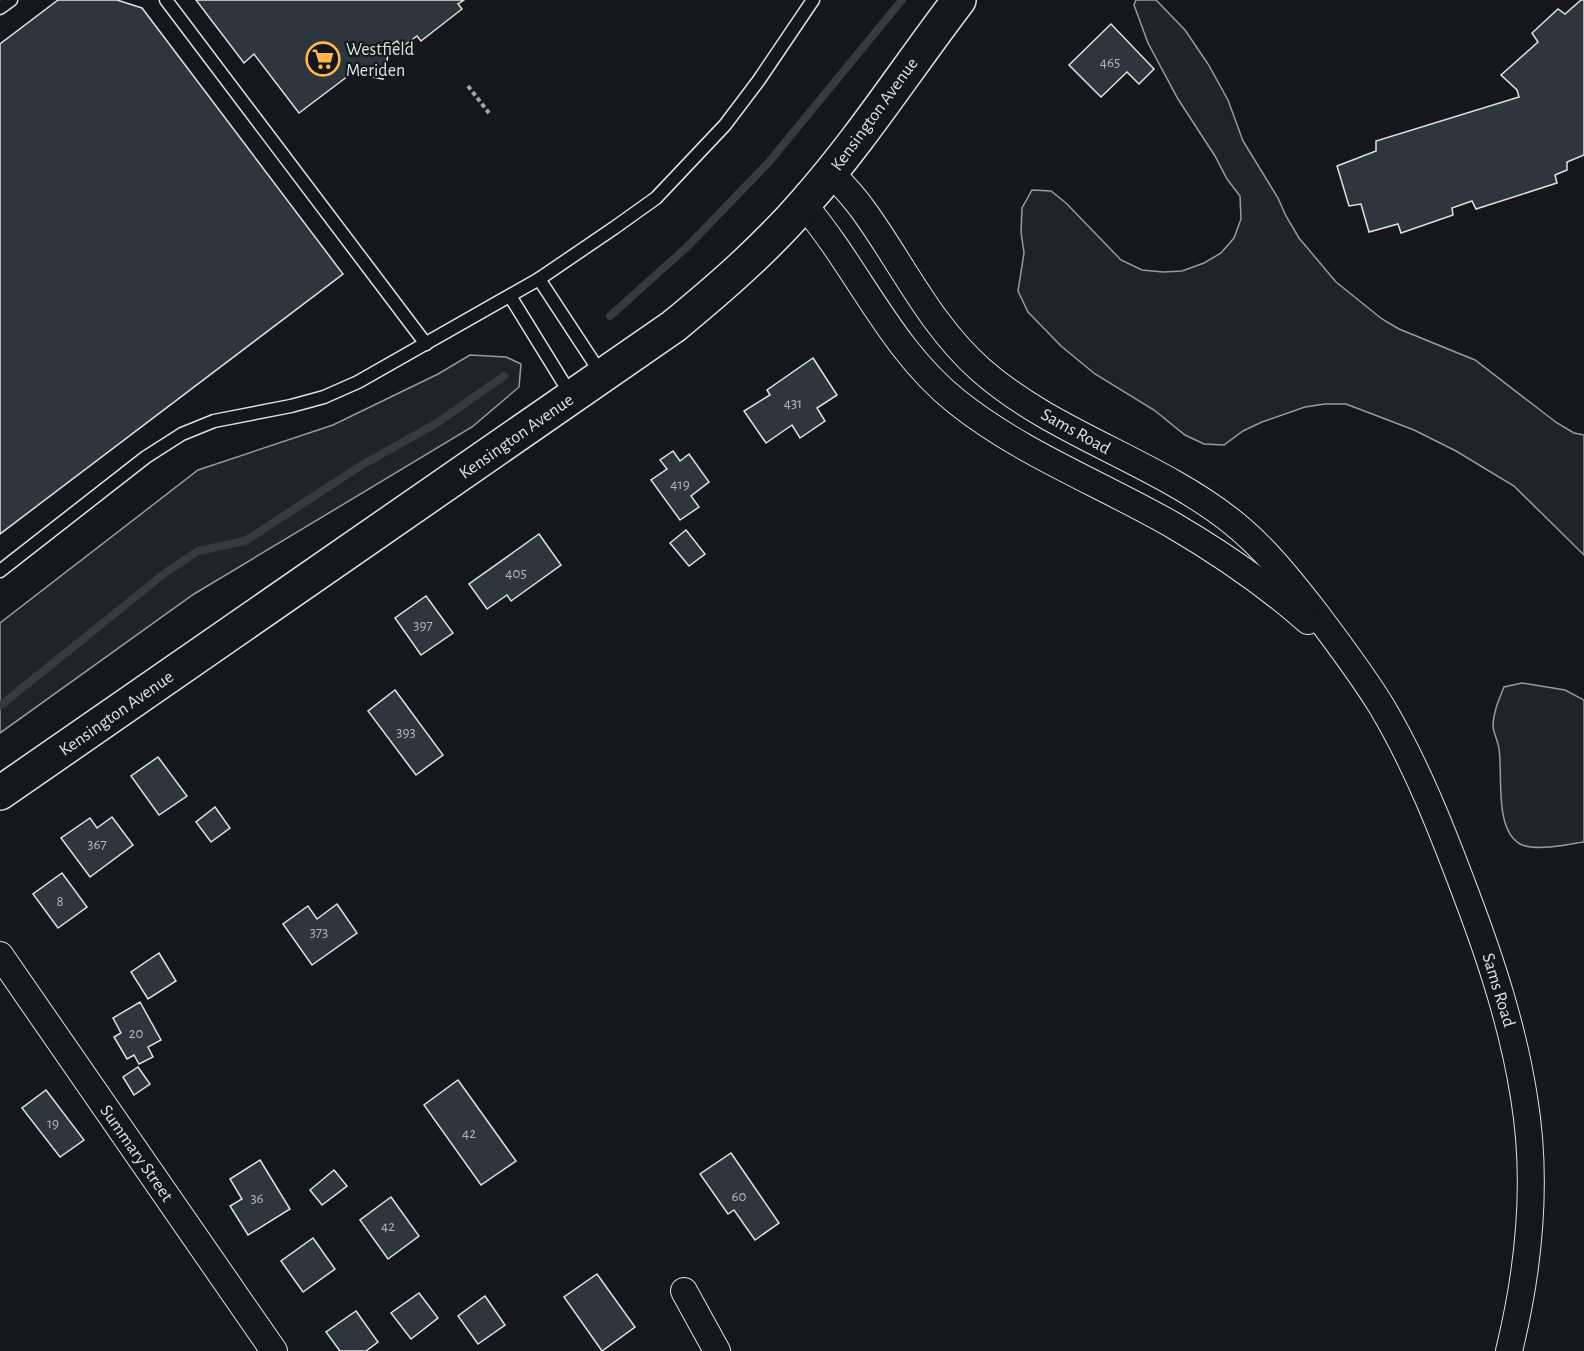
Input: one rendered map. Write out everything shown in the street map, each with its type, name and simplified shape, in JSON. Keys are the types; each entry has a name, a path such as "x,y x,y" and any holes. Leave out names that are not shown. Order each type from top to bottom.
{"main road":[{"name":"Kensington Avenue","path":"0,794 674,326 727,282 804,205 869,125 959,0"}],"street":[{"name":"Sams Road","path":"831,173 866,213 922,302 942,328 981,370 1023,402 1189,492 1230,520 1264,550 1292,583 1350,658 1383,708 1411,761 1434,814 1492,963 1511,1031 1525,1099 1531,1172 1528,1244 1518,1317 1509,1351"},
{"name":"Sams Road","path":"804,205 830,237 887,326 919,366 956,401 1002,435 1212,548 1280,596 1350,658"},
{"name":"Summary Street","path":"0,955 274,1351"},
{"path":"684,1291 723,1349"}],"lane":[{"path":"0,8 11,0"},
{"path":"166,0 426,344"},
{"path":"0,571 146,457 182,434 214,421 324,397 358,382 510,296 615,228 656,198 725,124 759,81 813,0"},
{"path":"538,279 602,376"},
{"path":"510,296 572,397"}],"path":[{"path":"468,86 489,114"}],"shaded area":[{"path":"1136,0 1156,0 1185,30 1208,64 1228,100 1243,141 1278,198 1299,238 1336,282 1382,319 1399,329 1475,360 1557,423 1574,433 1584,435 1584,555 1514,486 1456,451 1414,430 1346,404 1305,407 1262,422 1243,431 1224,445 1204,444 1185,435 1154,410 1095,374 1061,346 1028,312 1018,291 1024,253 1021,232 1022,208 1032,190 1051,191 1066,203 1121,260 1142,270 1182,271 1204,263 1221,253 1234,238 1241,219 1240,196 1178,99 1148,43 1134,5"},
{"path":"470,355 506,357 521,364 519,387 472,427 194,594 0,733 0,623 198,470 333,425 438,374"},
{"path":"1522,683 1565,690 1584,700 1584,842 1552,847 1526,846 1512,837 1506,826 1501,801 1499,749 1493,722 1504,687"}],"building":[{"path":"58,0 117,0 142,8 343,274 0,534 0,44"},
{"name":"Westfield Meriden","path":"196,0 464,0 458,4 462,9 421,41 417,36 402,47 397,41 390,46 383,79 352,73 299,113 254,54 244,63"},
{"path":"1584,0 1584,155 1567,162 1567,170 1555,175 1557,183 1476,209 1472,201 1452,208 1453,215 1401,233 1398,224 1369,232 1361,204 1349,206 1337,166 1376,151 1376,141 1519,97 1517,90 1501,75 1538,42 1532,33 1558,9 1565,14"},
{"path":"1111,24 1154,69 1139,84 1127,72 1101,97 1069,65"},
{"path":"813,358 837,395 817,408 825,421 800,438 792,425 766,443 744,411 770,395 767,390"},
{"path":"673,451 680,461 689,454 709,482 691,496 699,507 680,520 651,480 667,469 660,460"},
{"path":"686,530 705,554 689,566 670,543"},
{"path":"539,534 561,565 511,601 507,595 487,609 469,584"},
{"path":"426,596 453,633 421,655 395,618"},
{"path":"395,690 443,755 416,775 368,711"},
{"path":"158,757 187,796 159,815 131,776"},
{"path":"215,807 230,828 211,842 196,822"},
{"path":"112,817 133,845 90,877 61,838 90,818 97,828"},
{"path":"62,873 87,907 58,928 33,894"},
{"path":"337,904 357,933 312,965 283,924 308,906 317,919"},
{"path":"159,953 176,981 148,999 131,972"},
{"path":"140,1002 161,1040 148,1047 153,1057 139,1064 134,1055 127,1059 114,1037 121,1033 113,1018"},
{"path":"138,1067 150,1084 134,1095 123,1077"},
{"path":"458,1080 516,1161 481,1185 424,1105"},
{"path":"46,1090 84,1140 60,1157 22,1108"},
{"path":"731,1153 779,1223 755,1240 734,1210 728,1214 700,1174"},
{"path":"260,1160 290,1209 248,1235 230,1206 242,1199 230,1179"},
{"path":"334,1170 347,1186 322,1205 310,1190"},
{"path":"391,1197 419,1236 388,1259 360,1220"},
{"path":"313,1238 335,1269 303,1292 281,1261"},
{"path":"597,1274 635,1327 602,1351 564,1297"},
{"path":"419,1293 438,1318 411,1339 391,1313"},
{"path":"485,1296 505,1325 478,1344 458,1316"},
{"path":"356,1311 378,1342 366,1351 340,1351 326,1332"}],"waterway":[{"path":"610,316 687,247 769,162 902,0"},
{"path":"0,706 165,573 198,551 245,541 362,465 437,423 504,376"}],"place":[{"name":"Westfield Meriden","path":"323,59"}]}
